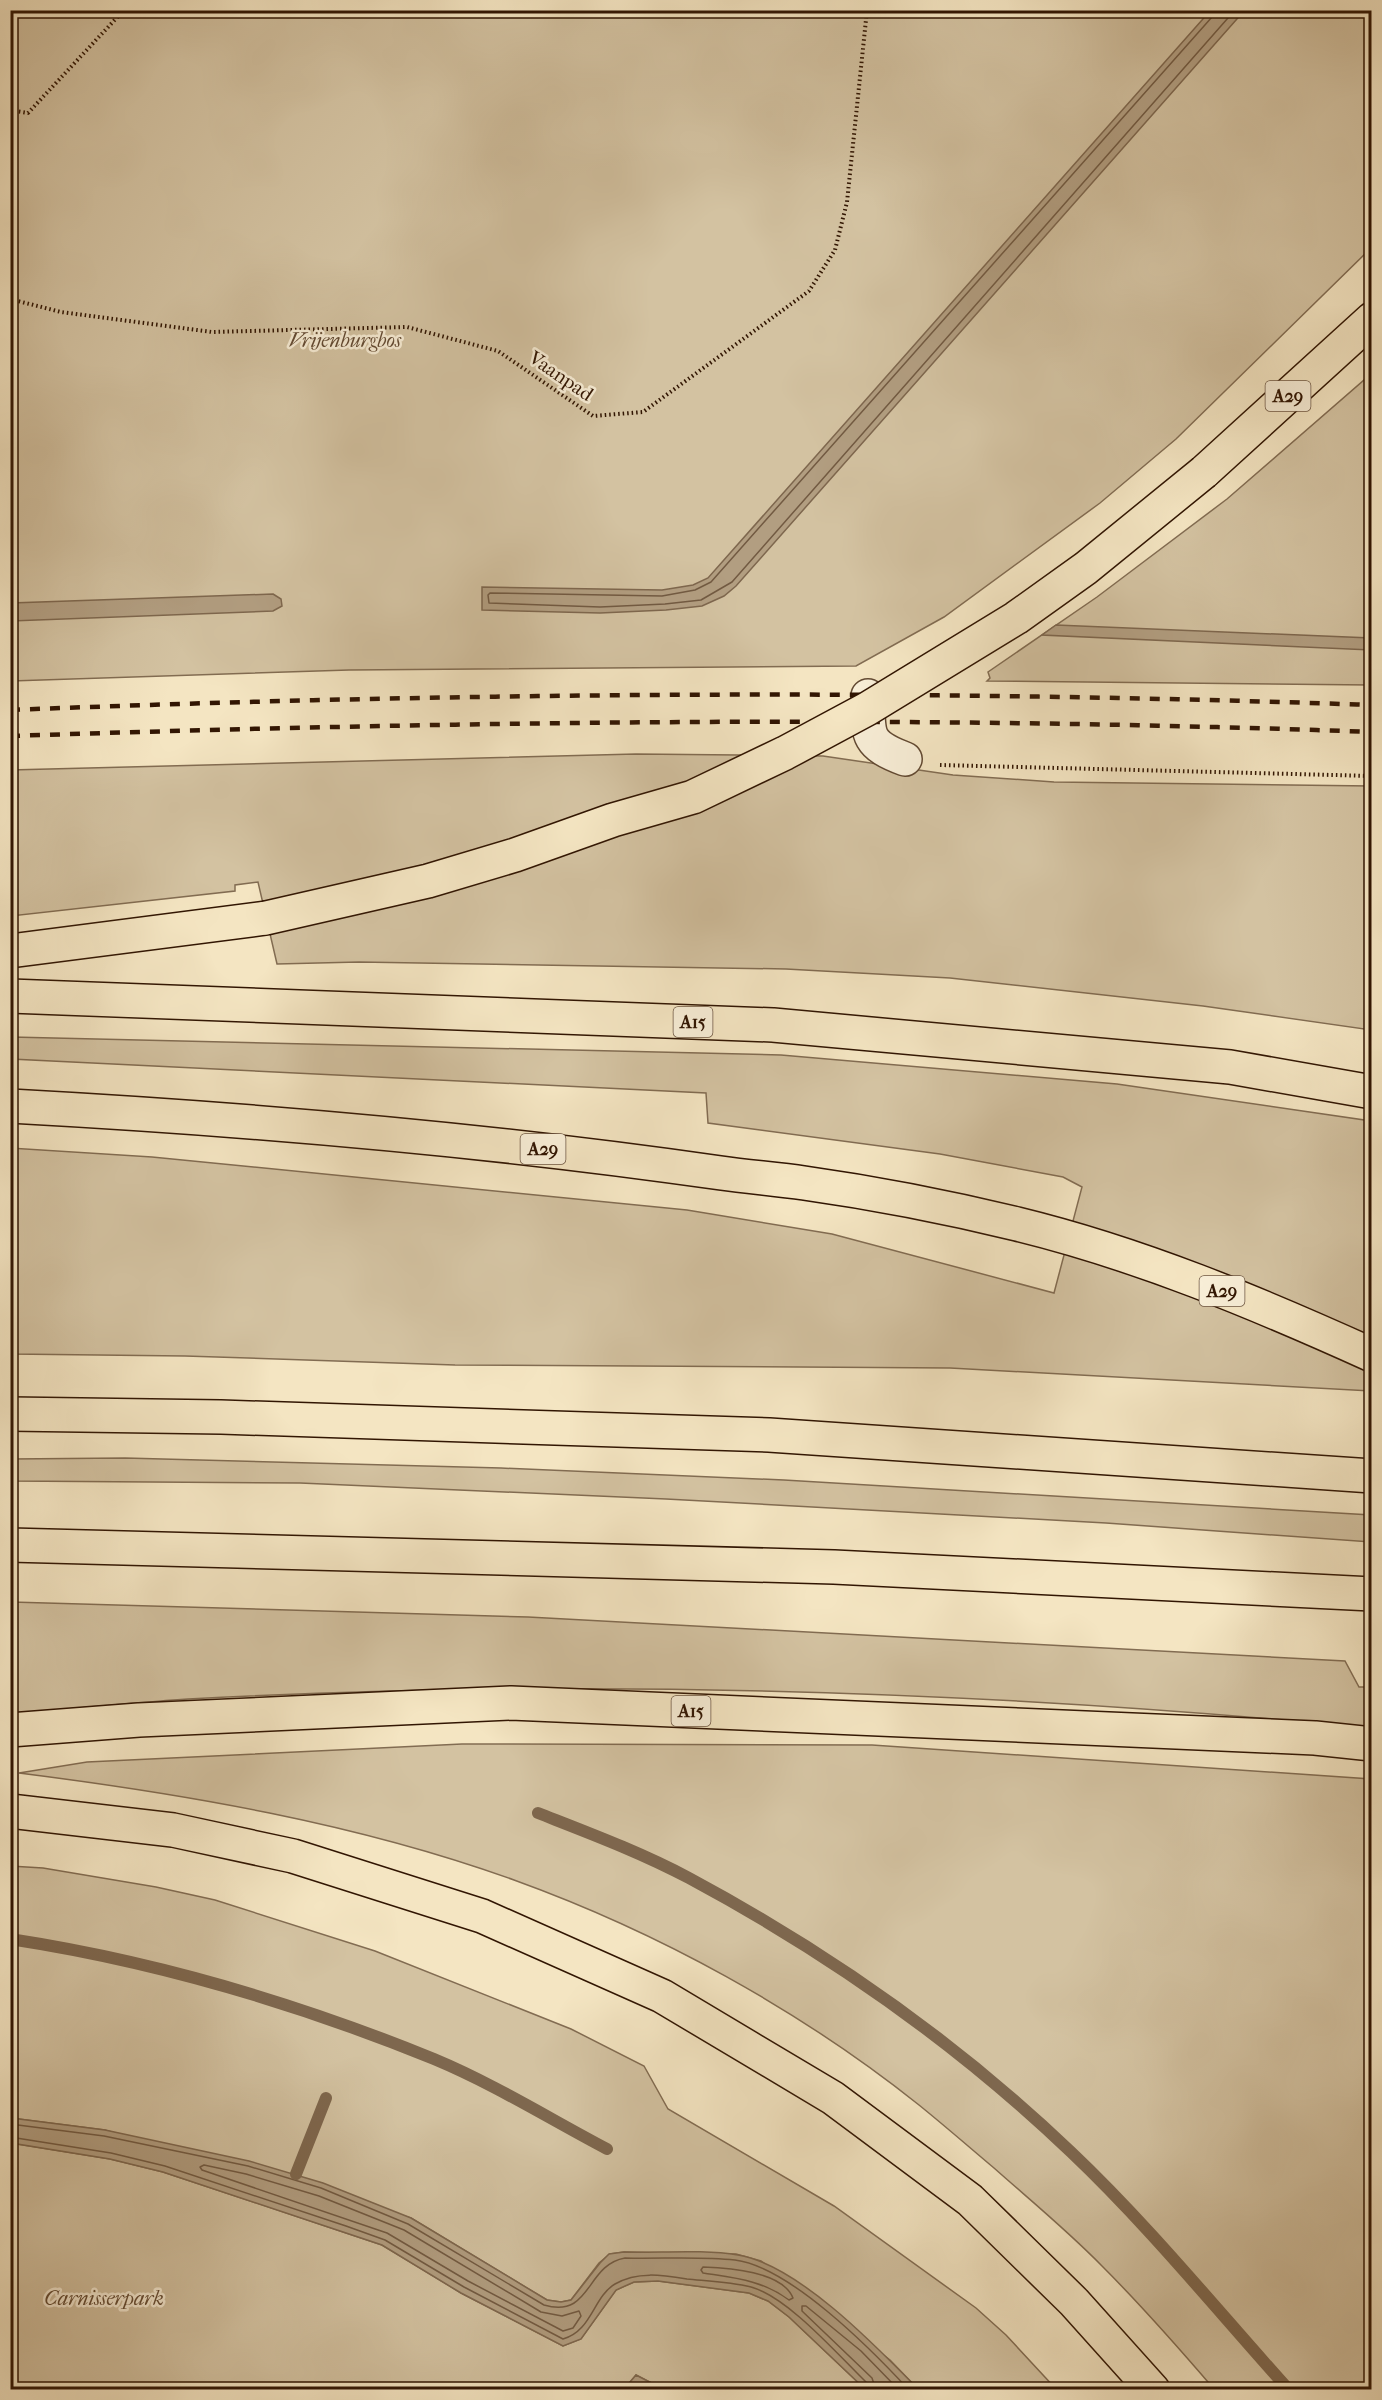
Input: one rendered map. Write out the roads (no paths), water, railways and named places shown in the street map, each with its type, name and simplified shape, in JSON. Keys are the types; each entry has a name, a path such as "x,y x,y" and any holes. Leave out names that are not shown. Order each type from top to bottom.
{"highway":[{"name":"A29","path":"10,951 266,918 428,881 515,855 613,820 693,797 867,708 1016,618 1086,568 1204,472 1371,319"},
{"name":"A15","path":"10,996 773,1025 1230,1067 1371,1092"},
{"name":"A29","path":"10,1106 301,1125 642,1161 805,1183 891,1198 1018,1224 1143,1262 1247,1300 1371,1354"},
{"path":"10,1414 255,1418 769,1435 1371,1476"},
{"path":"10,1545 834,1567 1371,1594"},
{"name":"A15","path":"10,1730 139,1720 511,1703 1303,1738 1371,1744"},
{"path":"10,1811 173,1830 293,1856 482,1916 662,1996 833,2098 970,2199 1074,2302 1153,2390"}],"lane":[{"path":"868,696 868,728 871,740 882,750 905,759"}],"water":[{"path":"1210,11 1244,11 736,586 724,596 702,606 666,610 600,613 482,610 482,587 662,590 693,585 708,578"},
{"path":"273,594 281,599 282,606 273,611 11,621 11,603"},
{"path":"1056,625 1371,638 1371,650 1042,635"},
{"path":"11,2118 105,2130 249,2161 323,2183 411,2218 547,2300 561,2302 571,2300 609,2254 710,2252 738,2255 761,2262 810,2290 858,2330 918,2389 865,2389 789,2317 768,2301 749,2293 658,2281 634,2282 616,2290 581,2339 563,2346 461,2293 382,2245 163,2172 110,2159 11,2143"},
{"path":"636,2375 663,2389 625,2388"}],"waterway":[{"path":"538,1813 614,1843 689,1878 841,1969 937,2037 1028,2112 1100,2180 1289,2390"},
{"path":"10,1939 64,1948 172,1972 331,2020 456,2069 607,2149"},
{"path":"296,2174 326,2098"}],"railway":[{"path":"10,710 350,699 691,695 1032,696 1372,705"},
{"path":"10,736 350,727 691,722 1032,723 1372,732"}],"park label":[{"name":"Vrijenburgbos","path":"345,340"},
{"name":"Carnisserpark","path":"104,2298"}]}
